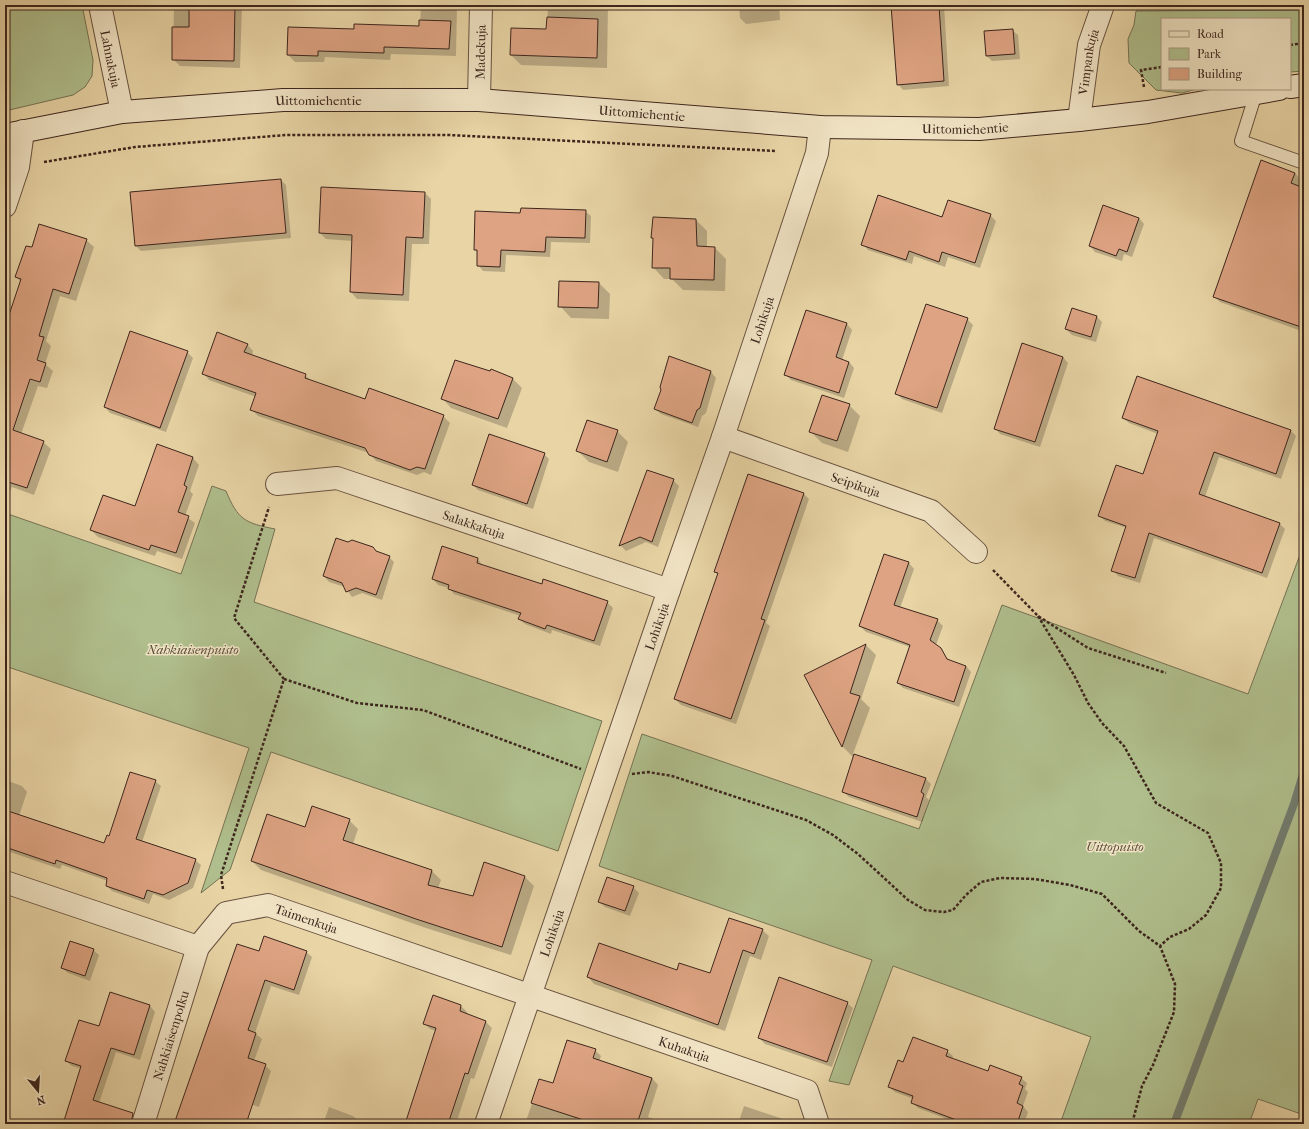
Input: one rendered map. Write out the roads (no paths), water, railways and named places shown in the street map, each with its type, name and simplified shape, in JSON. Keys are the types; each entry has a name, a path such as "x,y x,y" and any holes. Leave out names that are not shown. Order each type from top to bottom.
{"street":[{"name":"Lahnakuja","path":"100,5 122,112"},
{"name":"Madekuja","path":"479,100 481,5"},
{"name":"Vimpankuja","path":"1079,120 1089,45 1103,5"},
{"path":"1291,87 1304,85"},
{"name":"Uittomiehentie","path":"14,133 122,112 282,100 479,100 820,127 978,129 1148,112 1273,90"},
{"name":"Lohikuja","path":"486,1124 604,778 723,437 818,153 820,127"},
{"path":"5,206 18,167 14,133"},
{"name":"Seipikuja","path":"723,437 931,511 976,552"},
{"name":"Salakkakuja","path":"277,484 337,478 669,590"},
{"path":"5,882 198,947"},
{"name":"Taimenkuja","path":"198,947 226,913 268,905 530,994"},
{"name":"Nahkiaisenpolku","path":"143,1124 198,947"},
{"name":"Kuhakuja","path":"530,994 807,1091 817,1121 816,1124"}],"lane":[{"path":"1256,93 1241,141 1304,163"}],"waterway":[{"path":"1174,1124 1294,804 1304,771"}],"park label":[{"name":"Nahkiaisenpuisto","path":"193,649"},
{"name":"Uittopuisto","path":"1115,846"}]}
